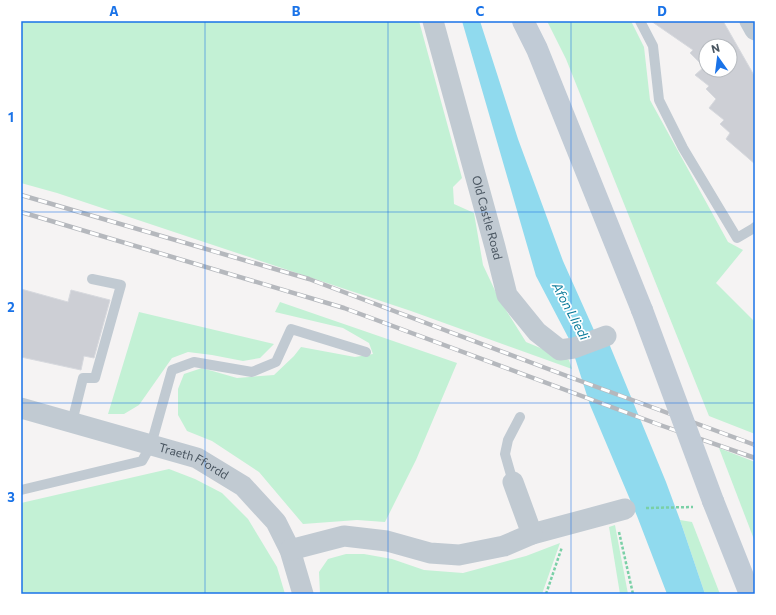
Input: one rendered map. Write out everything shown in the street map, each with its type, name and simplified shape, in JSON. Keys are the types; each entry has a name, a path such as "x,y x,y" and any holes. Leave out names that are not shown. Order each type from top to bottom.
{"main road":[{"path":"523,21 537,49 642,310 706,504 750,594"}],"street":[{"name":"Old Castle Road","path":"433,21 507,295 537,332 560,350 574,348 606,336"},
{"path":"750,21 755,30"},
{"name":"Traeth Ffordd","path":"21,408 197,458 243,486 276,522 290,550 302,594"},
{"path":"513,482 532,534"},
{"path":"290,550 344,536 387,541 430,553 459,555 504,546 532,534 620,510"}],"lane":[{"path":"640,21 653,46 659,100 683,148 737,238 755,226"},
{"path":"72,422 83,378 95,378 122,285 92,279"},
{"path":"21,490 142,462 151,445 172,370 194,362 252,372 276,362 291,329 366,352"},
{"path":"513,482 505,454 508,440 520,417"}],"path":[{"path":"632,594 620,510 706,504"},
{"path":"546,594 570,524"}],"green space":[{"path":"21,21 419,21 462,178 453,187 454,204 474,213 483,265 499,299 526,342 569,360 572,369 411,311 57,193 21,183"},
{"path":"547,21 631,21 644,47 650,100 728,242 743,250 716,283 755,322 755,434 709,416 566,59"},
{"path":"280,302 457,363 416,460 385,522 357,520 303,524 259,472 212,441 187,431 178,415 178,389 184,374 202,368 237,378 274,375 294,356 301,347 355,357 373,354 369,343 343,328 275,312"},
{"path":"139,312 274,344 260,358 243,361 188,352 172,358 139,405 124,414 108,414"},
{"path":"719,448 755,462 755,542"},
{"path":"169,469 195,479 222,493 248,519 277,567 285,594 21,594 21,503"},
{"path":"680,520 692,522 720,594 705,594"},
{"path":"615,525 628,594 620,594 609,527"},
{"path":"560,543 542,594 320,594 319,572 328,559 346,554 364,554 392,559 424,570 463,573 526,556"}],"water":[{"name":"Afon Lliedi","path":"462,21 480,21 518,139 563,261 597,337 608,341 666,482 705,594 667,594 637,516 590,405 569,339 536,276"}],"building":[{"path":"651,21 723,21 733,38 698,38 698,61 690,53 693,50"},
{"path":"738,47 755,77 755,164 726,139 730,133 720,124 724,120 709,108 716,99 706,89 709,86 699,78 738,78"},
{"path":"21,289 68,302 71,290 110,300 94,358 84,356 81,370 21,357"}],"railway":[{"path":"21,195 309,279 755,445"},
{"path":"21,212 344,308 660,425 755,458"}]}
